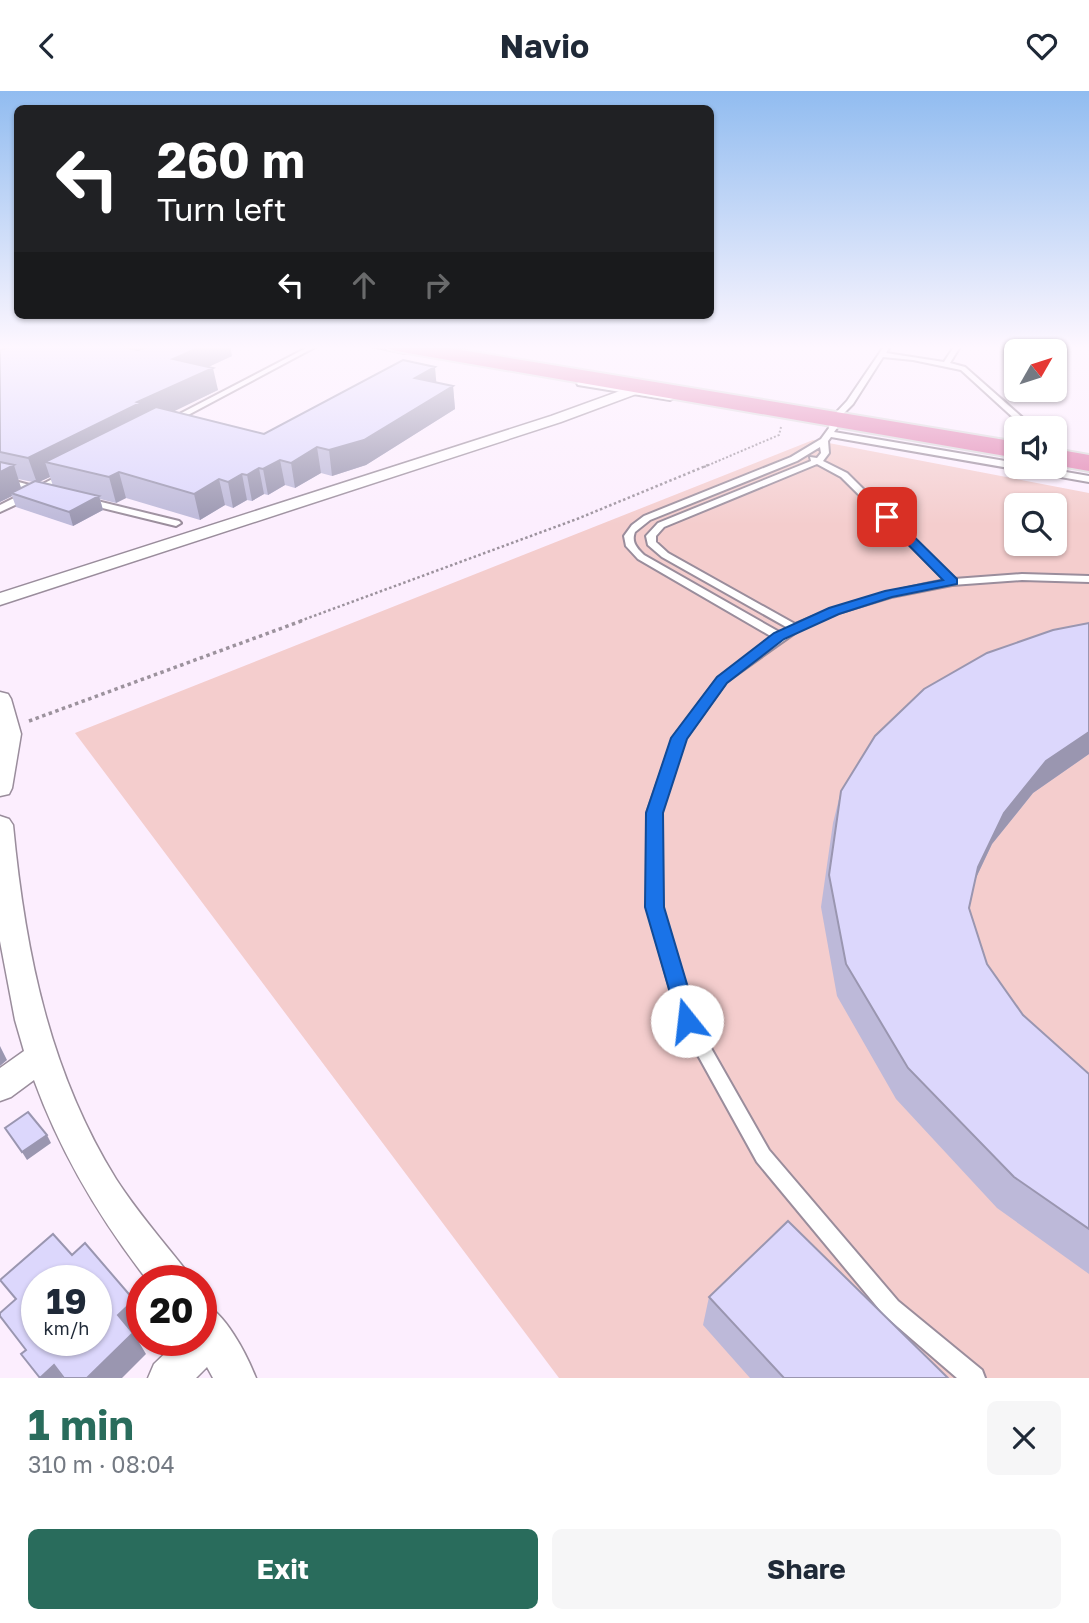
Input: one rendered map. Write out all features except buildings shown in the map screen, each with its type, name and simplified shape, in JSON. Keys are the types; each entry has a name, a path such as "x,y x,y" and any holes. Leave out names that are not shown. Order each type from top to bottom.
{"highway":[{"path":"724,405 834,425 1004,448"},
{"path":"751,405 834,425 1004,429"},
{"path":"1067,438 1089,441"},
{"path":"1067,459 1089,463"}],"street":[{"path":"0,599 593,405"},
{"path":"0,699 10,727 7,762 0,789"},
{"path":"0,825 6,891 30,1021 42,1055 65,1113 105,1193 159,1265"},
{"path":"0,1087 42,1055"},
{"path":"217,1346 236,1378"},
{"path":"168,1378 185,1356"}],"lane":[{"path":"156,428 200,405"},
{"path":"716,405 782,418"},
{"path":"779,636 640,557 628,543 628,536 632,528 648,518 802,456 834,425 847,405"},
{"path":"834,425 1004,458"},
{"path":"795,628 665,555 651,543 651,535 662,525 818,461 825,453 834,425"},
{"path":"834,425 1004,464"},
{"path":"802,456 844,475 952,582"},
{"path":"1067,469 1089,473"},
{"path":"0,509 76,470"},
{"path":"1067,475 1089,479"},
{"path":"0,480 51,492"},
{"path":"76,499 176,523"},
{"path":"974,1378 891,1308 763,1156 687,1021 654,907 654,813 679,738 722,680 779,636 834,611 889,594 952,582 1022,577 1089,579"}],"path":[{"path":"10,727 77,705 578,519 779,435 782,418"}],"shaded area":[{"path":"813,440 1004,477 1004,479 1089,493 1089,1378 559,1378 75,733"}],"route":[{"path":"687,1021 654,907 654,813 679,738 722,680 779,636 834,611 889,594 952,582 940,567 887,517"}]}
